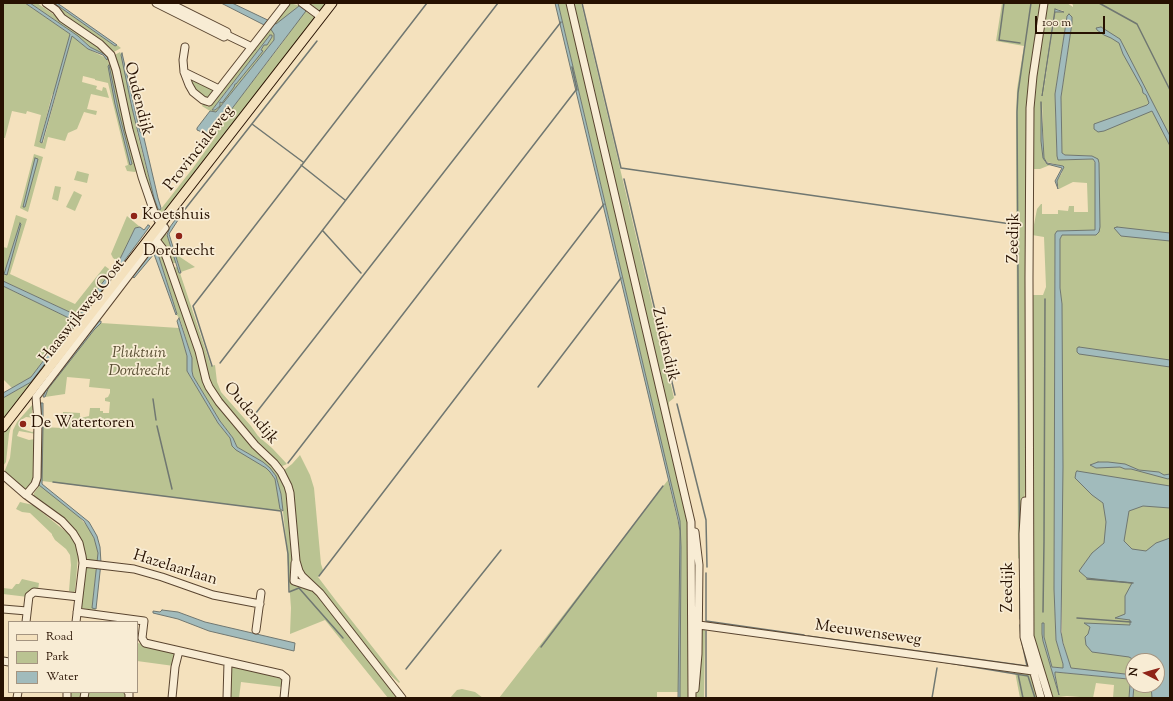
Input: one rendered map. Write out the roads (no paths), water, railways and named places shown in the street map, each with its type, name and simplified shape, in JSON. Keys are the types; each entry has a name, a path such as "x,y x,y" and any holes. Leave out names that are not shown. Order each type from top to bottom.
{"main road":[{"name":"Provincialeweg","path":"3,427 152,242 318,15 332,3"}],"street":[{"name":"Oudendijk","path":"46,3 56,10 62,18 100,44 111,55 142,177 152,208 158,220 163,225"},
{"path":"156,3 224,37 227,35"},
{"path":"169,3 227,32 227,35 252,48"},
{"path":"185,47 183,60 184,72 189,85 193,92 203,100 210,102 286,3"},
{"path":"302,3 318,15"},
{"name":"Zuidendijk","path":"570,3 691,522 693,698"},
{"name":"Zeedijk","path":"1044,3 1030,108 1030,636 1049,698"},
{"path":"184,72 219,89"},
{"name":"Oudendijk","path":"152,242 163,249 167,259 199,351 209,387 219,402 255,445 274,463 281,472 288,486 290,493 296,561 302,576 320,593 402,698"},
{"name":"Haaswijkweg Oost","path":"26,494 35,484 37,471 38,422 36,397 152,242"},
{"name":"Zeedijk","path":"1029,474 1026,487 1023,534 1023,633 1025,646 1041,698"},
{"path":"3,475 62,521 69,528 78,543 83,563 76,621"},
{"path":"691,522 696,535 699,565 697,677 693,698"},
{"name":"Hazelaarlaan","path":"83,563 148,572 213,595 260,604"},
{"path":"26,621 29,596 34,592 79,597"},
{"path":"256,630 261,592"},
{"path":"3,608 27,612"},
{"path":"77,612 94,618 144,621 142,638 145,642 281,674 286,678 284,698"},
{"name":"Meeuwenseweg","path":"699,624 1033,671"},
{"path":"172,698 175,667 179,651"},
{"path":"227,698 228,662"}],"water":[{"path":"25,3 30,3 78,36 90,47 108,57 107,60 103,55 88,49 72,36 42,143 40,142 70,34"},
{"path":"54,3 57,3 63,7 117,45 115,46"},
{"path":"221,3 232,3 276,24 302,3 312,3 215,131 209,135 197,130 197,128 210,111 216,112 274,40 274,34 270,28"},
{"path":"555,3 558,3 680,521 681,547 680,698 678,698 680,531"},
{"path":"1055,9 1064,12 1055,12 1042,96"},
{"path":"1069,14 1072,17 1072,23 1061,97 1062,153 1065,155 1092,156 1098,159 1100,227 1099,232 1096,235 1062,235 1060,239 1063,467 1061,632 1071,668 1125,674 1125,679 1055,672 1059,695 1042,634 1042,623 1044,623 1044,637 1052,667 1063,668 1056,640 1054,589 1055,234 1057,231 1095,230 1095,162 1093,159 1058,160 1057,156 1055,94 1067,16"},
{"path":"1101,27 1120,39 1170,136 1170,146 1152,111 1104,131 1098,132 1094,129 1094,124 1149,103 1123,54 1119,43 1104,35 1096,28"},
{"path":"270,35 272,35 272,37 267,45 264,45 261,50 263,51 235,84 222,103 220,102 220,106 215,110 212,110"},
{"path":"122,53 140,132 144,138 161,208 160,210 158,209 154,198 132,108 121,55"},
{"path":"109,65 132,164 130,165 115,104"},
{"path":"1041,102 1044,158 1047,163 1064,167 1057,181 1058,189 1055,181 1062,168 1047,164 1043,158 1041,141"},
{"path":"35,158 38,159 25,207 23,207"},
{"path":"178,216 180,217 169,234 181,273 179,273 167,235 170,227"},
{"path":"20,223 21,224 7,275 4,274"},
{"path":"148,225 150,226 122,264 119,261 135,228 140,227 144,230"},
{"path":"1117,227 1170,233 1170,241 1121,236 1114,228"},
{"path":"153,250 156,250 158,254 177,314 176,315 154,254 134,278 132,276"},
{"path":"110,273 111,278 109,281 83,314 80,312"},
{"path":"3,281 81,316 31,382 3,398 3,393 31,377 73,320 3,286"},
{"path":"179,318 192,358 193,376 220,421 233,438 237,447 263,462 276,476 281,494 283,511 280,509 275,479 266,468 232,446 230,438 218,423 187,371 187,356 177,321"},
{"path":"99,321 101,321 101,323 48,389 45,397 43,397 47,387"},
{"path":"1079,347 1170,360 1170,367 1079,354 1077,352 1077,348"},
{"path":"41,403 43,403 42,484 89,522 97,536 100,547 101,563 96,609 92,608 98,553 94,538 84,521 39,485 42,456"},
{"path":"1098,462 1125,464 1139,470 1159,472 1164,475 1170,474 1170,478 1168,479 1120,467 1096,468 1090,465"},
{"path":"1076,472 1170,486 1170,508 1143,506 1129,511 1124,541 1132,549 1146,551 1156,543 1170,538 1170,698 1152,698 1152,693 1165,693 1165,653 1125,653 1125,656 1092,652 1086,645 1085,637 1088,634 1090,627 1084,623 1130,625 1130,620 1115,618 1125,614 1125,596 1132,583 1087,578 1079,571 1092,553 1104,543 1106,522 1103,503 1092,495 1075,478"},
{"path":"162,610 178,612 205,622 295,643 294,651 209,631 178,619 153,613 153,611 160,612"},
{"path":"1129,693 1133,693 1133,698 1129,698"}],"waterway":[{"path":"212,366 193,306 427,3"},
{"path":"220,363 498,3"},
{"path":"582,3 621,168 1018,225"},
{"path":"1004,3 999,40 1020,43"},
{"path":"1020,619 1017,112 1018,93 1031,3"},
{"path":"1099,3 1137,24 1170,90"},
{"path":"252,418 561,22"},
{"path":"182,213 317,41"},
{"path":"572,67 577,90"},
{"path":"288,463 576,90"},
{"path":"252,124 303,162"},
{"path":"301,165 345,200"},
{"path":"624,179 675,395"},
{"path":"319,576 604,204"},
{"path":"323,231 361,273"},
{"path":"538,387 621,278"},
{"path":"1043,612 1045,299"},
{"path":"153,399 156,420"},
{"path":"677,404 706,520 707,567"},
{"path":"157,426 172,489"},
{"path":"53,482 281,511 288,554 289,592 299,588 343,638"},
{"path":"541,647 663,486"},
{"path":"406,669 501,550"},
{"path":"706,573 706,621 804,635"},
{"path":"1087,579 1133,583"},
{"path":"1077,618 1131,622"},
{"path":"808,636 1027,666 1021,638 1020,625"},
{"path":"706,631 706,698"},
{"path":"937,661 1028,676 1035,698"},
{"path":"932,698 937,668"},
{"path":"1018,674 1023,698"}],"place":[{"name":"Koetshuis","path":"134,216"},
{"name":"Dordrecht","path":"179,236"},
{"name":"De Watertoren","path":"23,424"}],"park label":[{"name":"Pluktuin Dordrecht","path":"139,363"}]}
